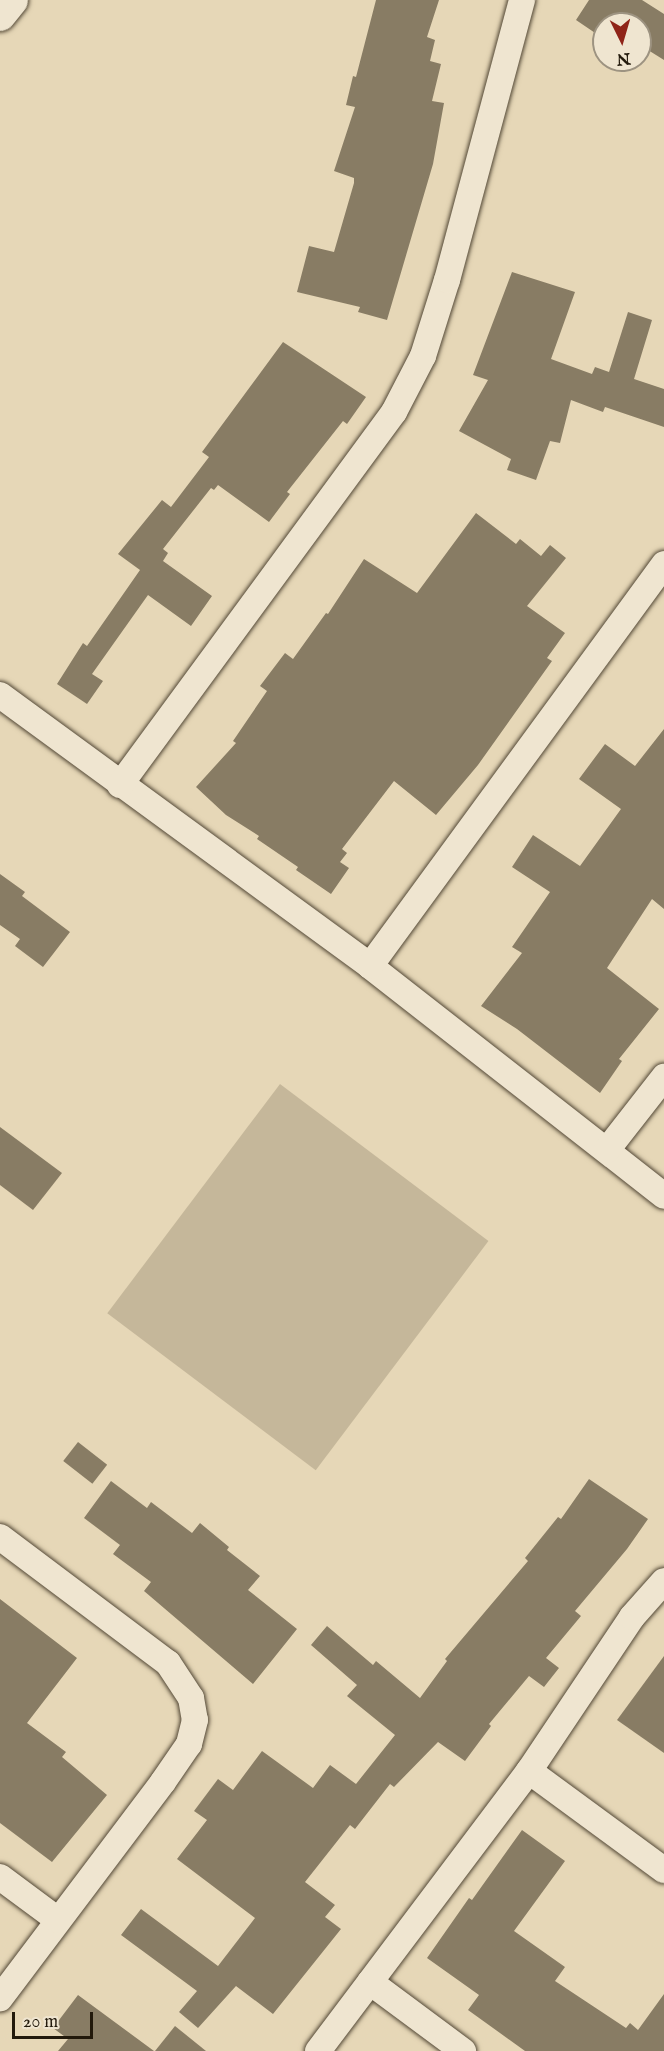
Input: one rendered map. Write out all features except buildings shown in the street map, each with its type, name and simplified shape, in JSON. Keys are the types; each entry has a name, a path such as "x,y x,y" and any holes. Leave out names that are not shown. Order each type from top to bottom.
{"street":[{"path":"0,15 12,0"},
{"path":"120,785 394,412 423,356 447,280 522,0"},
{"path":"370,966 664,564"},
{"path":"0,695 370,966 664,1196"},
{"path":"607,1150 664,1077"},
{"path":"0,1537 168,1662 191,1698 195,1720 189,1744 170,1773 0,1998"},
{"path":"318,2051 529,1770 632,1617 664,1581"},
{"path":"529,1770 664,1870"},
{"path":"0,1877 58,1920"},
{"path":"370,1982 463,2051"}],"shaded area":[{"path":"280,1084 488,1241 316,1470 107,1313"}]}
